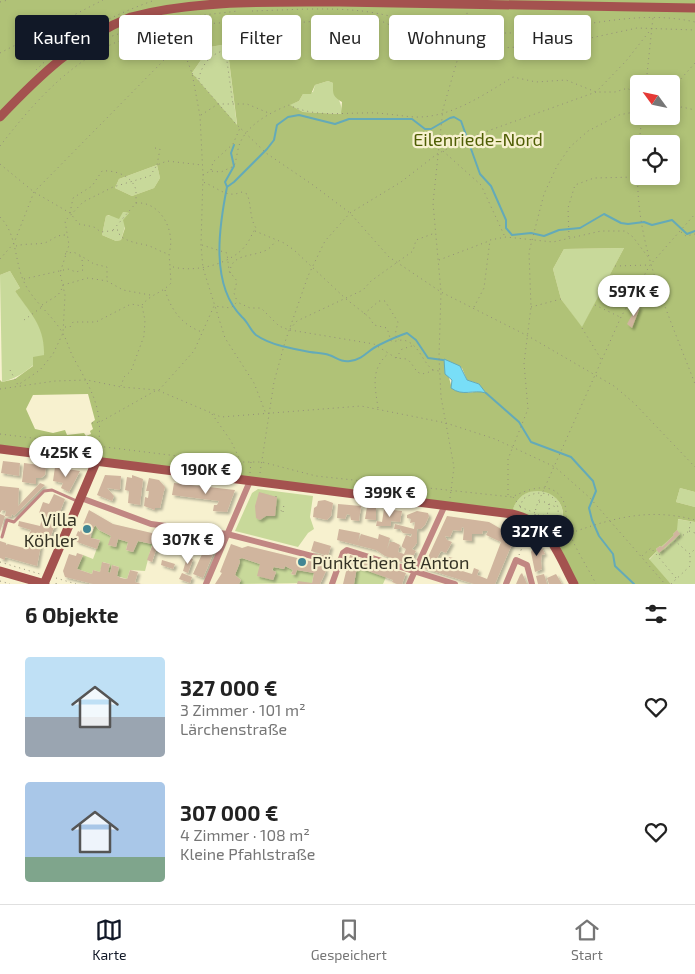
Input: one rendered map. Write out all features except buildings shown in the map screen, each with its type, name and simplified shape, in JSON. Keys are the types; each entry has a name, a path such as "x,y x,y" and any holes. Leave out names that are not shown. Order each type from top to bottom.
{"street":[{"path":"0,117 43,74 79,45 130,17 159,8 197,2 695,8"},
{"path":"0,449 524,517 555,536 574,584"},
{"path":"0,571 45,584 96,462"},
{"path":"206,584 252,481"},
{"path":"80,500 151,524 228,534 340,563"},
{"path":"409,584 447,506"},
{"path":"332,584 343,553 351,550 455,584"},
{"path":"506,584 516,560 527,565 532,584"}],"lane":[{"path":"2,537 7,520 14,522 44,491 52,490 80,500"}],"path":[{"path":"0,2 8,0"},
{"path":"0,53 103,0"},
{"path":"467,4 467,15"},
{"path":"159,8 161,15"},
{"path":"205,15 240,11"},
{"path":"250,11 359,11 392,15"},
{"path":"504,33 575,28 616,19 653,16 695,22"},
{"path":"647,75 653,16"},
{"path":"212,23 233,22 279,24 359,18 381,21 389,25"},
{"path":"504,48 558,46 638,28 695,30"},
{"path":"596,92 626,62 652,28"},
{"path":"0,146 30,107 65,75 91,56 119,42"},
{"path":"198,80 204,66 214,54 221,51"},
{"path":"0,259 14,243 34,192 164,60"},
{"path":"186,60 192,73 200,116 203,165 201,245 203,268 225,338 254,383 266,414"},
{"path":"227,60 233,105"},
{"path":"447,506 454,467 441,397 439,357 442,292 433,203 442,112 457,60"},
{"path":"680,80 695,63"},
{"path":"192,73 240,128 266,153 350,213 389,257 442,292 595,373 634,403 695,468"},
{"path":"203,175 210,171 221,172 234,166 241,142 246,134 258,122 289,105 303,112 321,114 366,112 413,117 435,116 480,98 513,77 536,82 566,80 596,92"},
{"path":"252,481 262,462 274,382 283,349 312,267 325,241 350,213 401,182 438,154 464,140 596,92 615,92 628,88 630,91"},
{"path":"200,116 218,104 247,104 271,114"},
{"path":"680,107 695,110"},
{"path":"508,496 508,458 511,446 528,409 524,363 531,307 528,252 544,194 557,166 570,148 588,131 619,115 630,113"},
{"path":"210,171 212,162 228,150 240,128"},
{"path":"18,385 40,370 53,354 63,333 63,286 60,272 69,245 65,221 83,202 113,187 150,176 157,165 160,149 155,148"},
{"path":"443,151 481,185 506,237"},
{"path":"157,165 167,161 203,165"},
{"path":"0,164 34,192 70,214 79,224 86,227 94,227 101,232 118,230 120,236 129,242 148,245 158,252 169,254"},
{"path":"70,214 73,198 92,186 102,171 112,170 131,182 136,190 136,203 112,230"},
{"path":"569,236 568,208 575,185 594,178 630,177"},
{"path":"170,266 195,270 228,260 246,244 256,228 252,222 252,209 247,194 241,192 235,195 225,194 203,182"},
{"path":"638,185 640,226 650,265 695,384"},
{"path":"24,320 58,295 63,286 88,278 106,281 123,290 150,295 165,290 171,284 169,254 172,246 164,218 148,204 136,203"},
{"path":"535,512 621,317 650,265 695,214"},
{"path":"0,217 6,223 14,243 23,279 63,333 72,356 87,380 96,401 100,422 99,446"},
{"path":"254,231 289,246 374,325 386,328 391,341 400,341 412,346 433,370"},
{"path":"439,260 490,240 506,237 553,242 569,236 601,231 625,231 633,237 648,257"},
{"path":"680,231 686,236 695,234"},
{"path":"289,330 297,321 363,290 371,281 399,263 413,251 416,240 436,233"},
{"path":"15,246 27,243 46,243 56,235 67,235"},
{"path":"473,308 484,288 490,240"},
{"path":"230,273 232,264 242,256 264,252 276,241"},
{"path":"201,245 227,253 230,273 238,281 234,292 237,302 244,306 266,311 279,326 289,330 374,344 390,352 396,358 407,359 413,369 419,373 427,373 433,370 440,371"},
{"path":"65,254 73,252 94,264 107,267 106,281"},
{"path":"23,279 68,269 76,272 83,270 82,259 78,254"},
{"path":"616,266 650,265"},
{"path":"165,290 170,305 181,320 189,328 203,333"},
{"path":"121,387 124,377 131,371 144,336 145,320 142,306 150,295"},
{"path":"531,307 561,299"},
{"path":"364,314 379,301 385,301 398,322 395,335 400,341"},
{"path":"214,306 231,308 237,302"},
{"path":"64,328 70,327 73,322 96,322 116,310 132,304 142,306"},
{"path":"594,305 621,317"},
{"path":"92,423 100,422 158,390 175,375 194,351 214,306"},
{"path":"582,328 601,360"},
{"path":"396,358 402,349 412,346"},
{"path":"378,409 375,372 378,364 390,352"},
{"path":"10,370 18,385"},
{"path":"0,389 18,385 87,380 121,387 158,390 221,417 361,406 446,423 511,446 555,467 594,502 665,584"},
{"path":"212,414 231,441 241,461"},
{"path":"0,434 226,462 262,462 316,476 508,496 512,497 520,507 542,516 555,536 570,533 609,519 651,514 695,520"},
{"path":"252,462 252,481"},
{"path":"512,497 530,488 545,488 559,496 564,502 570,533 596,584"},
{"path":"276,491 277,496"},
{"path":"536,493 540,498"},
{"path":"520,507 523,499 536,493 543,493 556,500 559,509 557,520 552,529"},
{"path":"538,502 545,501 559,509"},
{"path":"276,509 283,511 284,504"},
{"path":"542,516 549,511 549,504"},
{"path":"689,531 691,519"},
{"path":"658,556 689,531 695,532"},
{"path":"516,560 529,533"},
{"path":"675,541 690,554"},
{"path":"71,548 73,542"},
{"path":"642,557 651,548 676,578"},
{"path":"671,584 690,566 690,554 695,549"},
{"path":"0,562 36,572"},
{"path":"56,584 58,579 76,584"},
{"path":"0,581 10,584"}],"green space":[{"name":"Eilenriede-Nord","path":"0,0 695,0 695,492 680,488 676,502 695,507 695,522 678,519 677,530 674,535 656,549 657,551 649,559 671,584 574,584 549,539 561,525 563,513 560,503 553,496 544,492 534,491 524,495 516,502 512,514 0,449 0,380 2,382 15,379 33,366 33,357 44,355 44,344 39,327 15,291 20,288 10,271 0,275","holes":["119,15 212,15 212,47 222,45 222,15 301,15 301,60 229,60 237,125 192,73 201,60 119,60","328,81 333,83 334,94 342,102 341,114 303,112 290,105 299,101 303,94 311,94 315,85","157,165 160,178 154,188 132,196 115,188 119,179","123,212 129,213 123,220 125,228 121,240 116,241 102,235 106,216 109,215 119,219","624,248 582,327 561,299 553,269 564,249","445,363 462,368 467,380 479,384 480,391 468,393 451,385","88,394 95,420 91,423 93,429 90,431 91,434 86,436 84,433 67,435 65,430 53,433 35,429 26,409 33,395"]},
{"path":"222,45 222,60 229,60 237,126 192,73 201,60 212,60 212,47"},
{"path":"328,81 333,83 334,91 341,104 342,114 303,112 289,105 299,101 303,94 313,92 315,85"},
{"path":"157,165 160,178 154,188 132,196 115,188 119,179"},
{"path":"123,212 129,213 121,240 116,241 102,235 106,216"},
{"path":"624,248 582,328 561,299 553,269 564,249"},
{"path":"10,271 20,288 15,291 34,316 45,338 44,355 24,372 2,382 0,275"},
{"path":"680,488 695,492 695,507 676,502"},
{"path":"258,489 313,496 310,517 314,529 308,533 298,547 235,531 252,493"},
{"path":"541,490 550,493 556,498 563,511 560,526 549,539 512,514 518,499 526,493"},
{"path":"677,519 695,522 695,584 671,584 649,560 657,551 656,549 661,547 673,534"},
{"path":"95,525 99,530 111,536 109,545 116,547 118,539 128,542 126,550 133,552 138,541 152,544 145,571 130,570 127,579 117,576 119,567 112,565 110,573 108,572 110,564 103,562 100,572 93,570 92,574 77,569 83,555 93,559 100,540 91,538"},
{"path":"242,558 260,564 273,580 276,572 273,571 273,567 284,569 285,566 293,570 291,574 295,575 297,570 314,573 312,583 239,584 241,580 235,575 240,562 239,559"},
{"path":"357,567 386,577 383,584 354,584"}],"water":[{"path":"444,359 460,366 467,380 479,384 486,393 460,392 451,388 452,380 445,374"}],"waterway":[{"path":"443,360 428,358 416,340 407,333 375,347 355,360 347,361 341,361 327,354 282,346 256,335 232,304 225,289 219,255 221,220 227,187 267,149 274,140 277,125 288,117 299,115 335,124 349,119 412,119 425,129 431,129 454,117 461,121 480,174 491,186 506,220 506,228 512,235 531,233 544,236 559,230 580,228 604,214 621,223 628,224 644,222 652,225 672,220 687,234 695,231"},
{"path":"227,187 225,182 234,166 231,153 234,145"},
{"path":"486,393 519,422 531,442 571,457 593,481 596,491 589,508 592,520 599,536 613,554 615,566 634,584"}],"place":[{"name":"Villa Köhler","path":"87,529"},
{"name":"Pünktchen & Anton","path":"302,562"}]}
